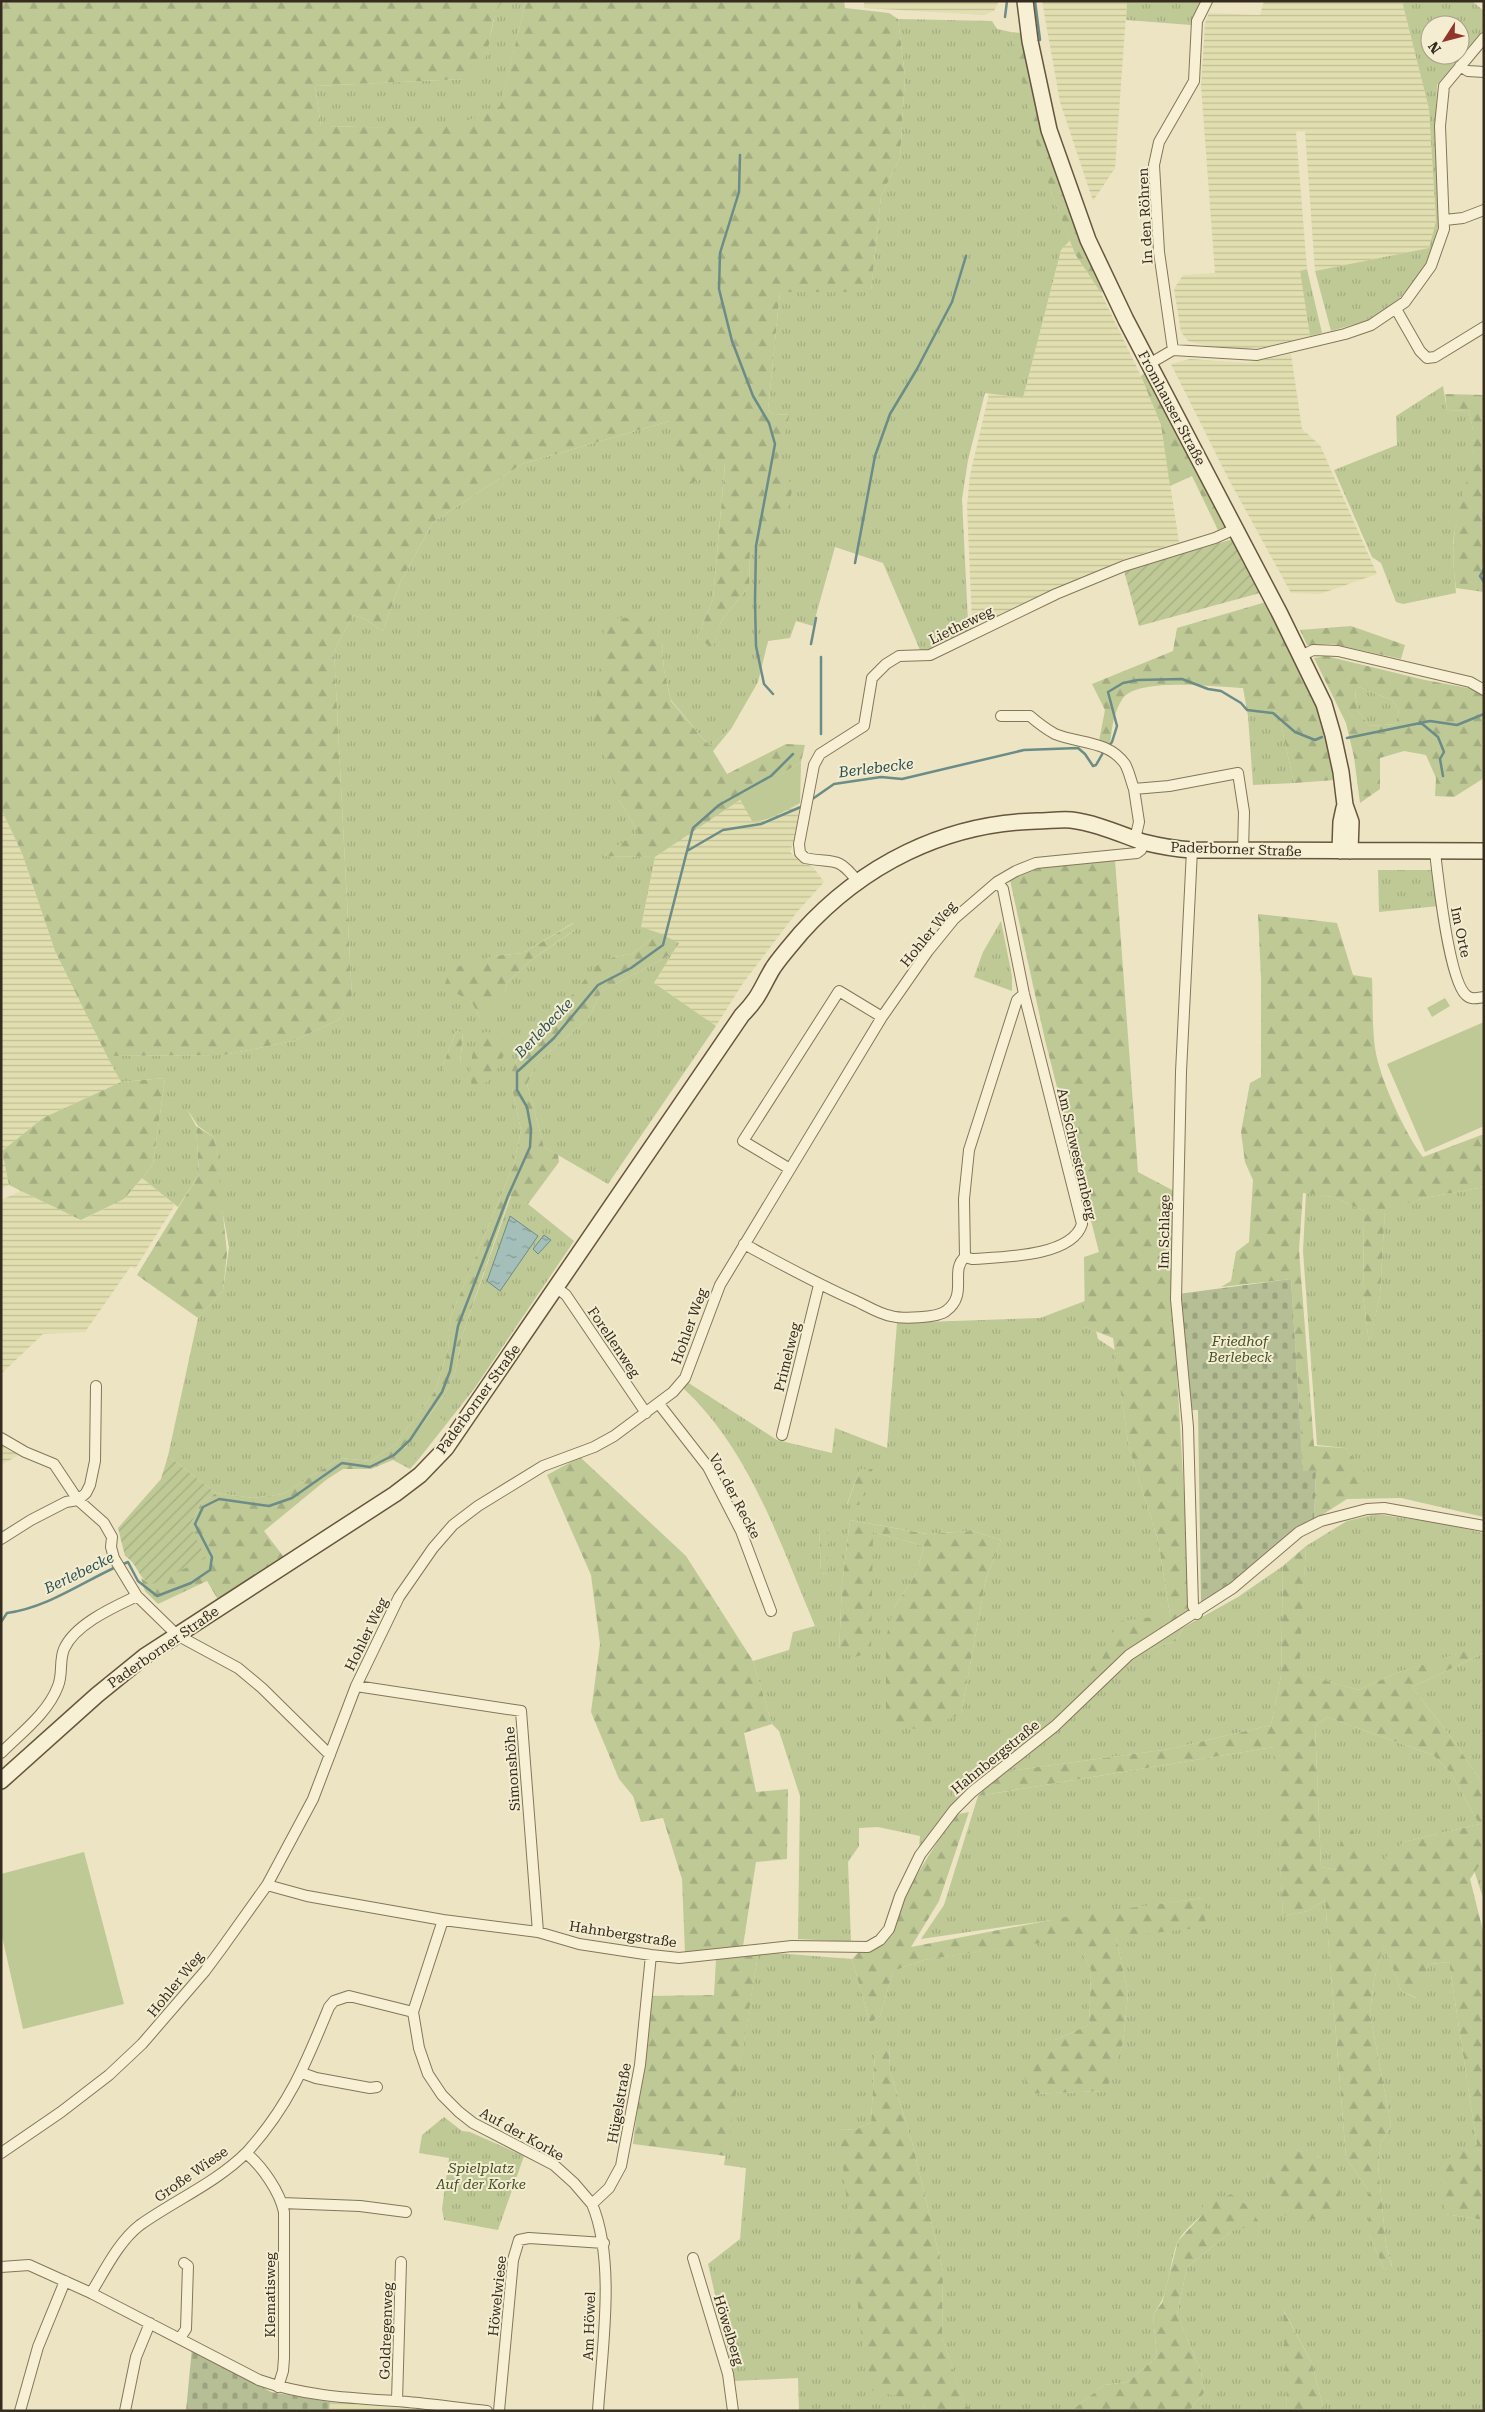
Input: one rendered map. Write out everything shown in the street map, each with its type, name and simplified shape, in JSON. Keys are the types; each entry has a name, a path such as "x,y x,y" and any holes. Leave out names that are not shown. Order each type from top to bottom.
{"main road":[{"name":"Fromhauser Straße","path":"1025,1 1037,80 1062,170 1088,240 1149,364 1236,529 1324,704 1333,734 1341,772 1345,805 1351,822 1345,851"},
{"name":"Paderborner Straße","path":"1,1781 119,1676 177,1635 396,1494 420,1475 446,1448 742,1015 755,1002 773,970 808,926 857,881 911,849 957,832 1007,822 1083,822 1140,840 1192,850 1484,851"}],"street":[{"name":"In den Röhren","path":"1173,350 1160,252 1154,166 1159,142 1194,81 1197,21 1207,1"},
{"path":"1149,364 1173,350 1257,355 1345,334 1371,325 1396,309 1412,295 1431,266 1440,243 1445,220 1440,126 1442,93 1448,79 1484,38"},
{"path":"1460,66 1468,70 1484,72"},
{"path":"1445,220 1463,218 1484,210"},
{"path":"1396,309 1420,351 1427,358 1435,357 1484,326"},
{"name":"Lietheweg","path":"857,881 840,863 824,859 805,858 800,853 798,844 808,803 811,776 820,754 864,726 872,678 886,664 899,656 930,655 1048,598 1124,566 1216,538 1236,529"},
{"path":"1301,656 1314,650 1338,651 1470,682 1484,690"},
{"path":"1001,716 1030,716 1043,727 1057,734 1098,744 1110,751 1125,764 1134,789 1140,840"},
{"path":"1134,789 1169,786 1238,773 1244,812 1243,851"},
{"name":"Hohler Weg","path":"1,2153 61,2112 109,2075 142,2044 205,1971 267,1885 313,1799 356,1686 400,1597 433,1548 453,1525 478,1506 543,1466 594,1448 614,1436 659,1404 685,1378 712,1299 744,1244 882,1017 928,951 954,919 997,882 1016,871 1036,863 1137,853 1142,850 1140,840"},
{"name":"Im Schlage","path":"1192,850 1181,1072 1176,1299 1188,1427 1193,1606 1197,1614"},
{"name":"Im Orte","path":"1435,852 1440,897 1459,986 1469,998 1484,997"},
{"name":"Am Schwesternberg","path":"965,1257 972,1260 1052,1250 1080,1233 1082,1224 1024,994 1003,889 997,882"},
{"path":"790,1169 743,1141 839,991 882,1017"},
{"path":"744,1244 819,1285 891,1317 934,1316 947,1310 957,1298 959,1288 958,1269 965,1257 964,1199 969,1150 1017,1000 1024,994"},
{"name":"Primelweg","path":"782,1435 819,1285"},
{"name":"Forellenweg","path":"556,1288 566,1295 646,1413"},
{"path":"1,1540 31,1520 66,1502 78,1500 86,1493 90,1485 94,1461 96,1386"},
{"name":"Vor der Recke","path":"659,1404 708,1467 741,1531 771,1611"},
{"path":"1,1438 25,1452 54,1464 78,1500 104,1523 112,1538 111,1546 114,1558 137,1596 177,1635 238,1668 262,1688 330,1755"},
{"name":"Hahnbergstraße","path":"267,1885 307,1896 443,1920 538,1932 579,1944 651,1956 679,1958 792,1946 868,1948 880,1940 890,1929 900,1896 920,1855 954,1810 972,1792 1055,1726 1129,1655 1197,1614 1233,1588 1299,1532 1321,1521 1367,1509 1384,1508 1484,1526"},
{"path":"1,1752 46,1708 58,1686 62,1657 71,1639 98,1615 137,1596"},
{"name":"Simonshöhe","path":"356,1686 522,1711 538,1932"},
{"name":"Auf der Korke","path":"443,1920 413,2012 419,2048 428,2074 442,2095 473,2123 554,2165 574,2183 592,2204"},
{"name":"Hügelstraße","path":"592,2204 609,2188 621,2166 640,2065 651,1956"},
{"name":"Große Wiese","path":"91,2292 117,2251 139,2226 210,2182 246,2153 274,2119 302,2073 328,2007 334,2001 349,1996 413,2012"},
{"path":"302,2073 334,2081 377,2087"},
{"name":"Klematisweg","path":"246,2153 260,2167 282,2203 284,2212 284,2358 283,2371 278,2387"},
{"path":"282,2203 360,2206 406,2212"},
{"path":"592,2204 600,2224 604,2243"},
{"name":"Höwelwiese","path":"499,2411 513,2260 519,2240 530,2238 604,2243"},
{"name":"Am Höwel","path":"598,2411 604,2313 604,2243"},
{"name":"Höwelberg","path":"693,2258 728,2374 733,2411"},
{"name":"Goldregenweg","path":"397,2401 401,2262"},
{"path":"180,2338 186,2328 188,2266 184,2263"},
{"path":"1,2267 29,2265 91,2292 259,2380 278,2387 333,2398 397,2401 487,2411"},
{"path":"20,2411 38,2347 65,2281"},
{"path":"125,2411 136,2358 150,2323"}],"shaded area":[{"path":"864,1 999,1 994,11 984,15 864,8"},
{"path":"1042,1 1127,1 1115,168 1093,201 1060,102"},
{"path":"1264,1 1402,1 1429,109 1436,221 1429,248 1315,271 1305,131 1296,132 1307,269 1300,271 1310,336 1264,347 1240,349 1208,346 1188,341 1181,332 1174,289 1183,275 1215,273 1201,86 1205,23 1209,13 1260,15"},
{"path":"1070,240 1075,254 1101,293 1141,376 1161,425 1179,542 1122,560 998,616 972,622 967,506 970,475 989,394 1023,398 1061,250"},
{"path":"1291,354 1302,429 1320,445 1377,574 1320,594 1291,593 1227,476 1171,364 1190,359 1247,363"},
{"path":"800,783 797,832 790,852 800,861 813,867 824,882 797,912 743,983 716,1026 654,983 679,943 641,928 655,857 743,798"},
{"path":"1,809 22,853 55,951 121,1082 43,1118 2,1151 9,1185 1,1189"},
{"path":"142,1178 175,1205 135,1269 131,1266 85,1332 43,1334 1,1374 1,1200 21,1191 82,1220 124,1199"},
{"path":"1,1444 19,1455 1,1465"},
{"path":"330,2402 435,2411 329,2411"}],"green space":[{"path":"1,1 503,1 494,17 489,46 483,63 476,72 464,79 315,86 321,126 389,128 438,126 461,122 500,106 526,1 844,1 845,8 889,13 898,19 905,76 900,158 881,196 871,292 780,292 768,410 774,415 790,414 777,462 793,487 777,551 750,552 749,586 721,621 713,648 697,638 713,599 725,464 685,487 670,421 522,464 433,522 400,583 383,631 365,619 353,615 334,651 352,999 340,1019 293,1041 224,1055 107,1056 55,951 22,853 1,809"},
{"path":"503,1 526,1 500,107 482,116 460,123 437,126 389,128 321,126 315,86 464,79 486,56 496,9"},
{"path":"1127,1 1202,1 1191,25 1126,20"},
{"path":"1402,1 1472,1 1484,11 1484,30 1470,46 1470,15 1420,15 1420,65 1454,65 1437,85 1436,117 1440,218 1430,261 1400,298 1385,312 1369,320 1331,331 1315,271 1429,248 1436,221 1429,109"},
{"path":"898,19 992,21 997,29 1011,32 1051,192 1070,240 1061,250 1023,398 985,393 968,460 962,499 968,622 973,630 927,653 920,650 883,563 835,547 813,626 796,621 790,638 768,641 758,682 731,729 709,746 671,700 664,670 662,641 619,800 638,832 603,856 655,857 641,927 659,933 632,954 614,957 540,1034 521,1050 512,1070 512,1088 521,1130 514,1164 451,1316 448,1350 435,1391 396,1444 371,1461 340,1458 283,1494 253,1498 216,1493 168,1456 198,1318 223,1291 229,1247 221,1204 215,1138 198,1126 187,1109 196,1126 199,1174 178,1207 142,1178 153,1165 165,1078 121,1082 107,1056 224,1055 293,1041 340,1019 352,998 334,651 353,615 365,619 383,631 400,583 433,522 522,464 670,421 725,463 713,599 697,638 713,647 721,621 749,586 750,552 790,414 774,415 768,410 780,292 871,291 881,196 900,158 905,76","holes":["573,923 575,930 530,961 507,983 504,997 480,1018 471,1001 493,956 523,953","456,1031 463,1033 460,1064 443,1065"]},
{"path":"1011,32 1021,33 1034,100 1047,149 1073,221 1103,290 1101,293 1075,254 1051,192 1032,128"},
{"path":"1307,269 1322,333 1310,336 1300,271"},
{"path":"1147,371 1228,527 1218,530 1192,476 1170,486 1161,425 1141,376"},
{"path":"1443,386 1447,411 1468,410 1472,425 1473,441 1470,472 1453,542 1456,593 1403,604 1396,602 1381,563 1372,557 1334,470 1397,445 1396,416"},
{"path":"1445,394 1484,395 1484,592 1456,588 1453,557 1454,538 1456,522 1472,458 1473,442 1468,410 1447,411"},
{"path":"1233,539 1260,593 1139,626 1124,571"},
{"path":"1266,602 1321,710 1335,780 1294,783 1278,711 1248,716 1243,688 1161,685 1132,691 1123,698 1117,709 1110,745 1099,741 1105,710 1092,684 1173,651 1177,628"},
{"path":"650,617 662,641 664,670 671,701 709,746 731,729 713,751 727,774 786,744 805,745 801,762 655,857 602,856 638,832 619,800 594,721 605,619"},
{"path":"1351,626 1405,645 1401,659 1333,644 1307,645 1300,630"},
{"path":"1326,656 1425,680 1484,691 1484,778 1454,797 1435,796 1436,778 1426,755 1404,751 1380,758 1380,789 1360,803 1354,757 1346,723 1314,658","holes":["1359,687 1392,700 1399,710 1396,724 1369,726 1357,709 1355,690"]},
{"path":"1359,687 1392,700 1399,710 1396,724 1369,726 1357,709 1355,689"},
{"path":"1278,711 1294,783 1253,785 1248,716"},
{"path":"801,762 800,803 771,818 752,821 740,799"},
{"path":"1115,860 1138,1172 1174,1191 1172,1288 1191,1614 1176,1641 1144,1651 1108,1679 1082,1685 1120,1621 1170,1615 1158,1540 1129,1448 1113,1338 1085,1327 1084,1257 1099,1252 1045,1040 1010,880 1032,869"},
{"path":"1378,870 1434,870 1439,906 1379,912"},
{"path":"1258,914 1337,923 1353,975 1372,978 1373,1031 1377,1060 1394,1105 1408,1134 1423,1157 1484,1134 1484,1187 1425,1198 1385,1210 1380,1296 1369,1344 1363,1295 1364,1211 1333,1197 1303,1193 1299,1250 1314,1446 1345,1448 1367,1474 1347,1499 1314,1520 1316,1471 1303,1472 1291,1279 1221,1287 1231,1281 1236,1252 1249,1242 1253,1180 1245,1162 1241,1132 1250,1083 1261,1077 1261,978"},
{"path":"1001,921 1012,976 1012,991 974,977 983,952"},
{"path":"574,923 576,929 530,961 507,983 504,997 491,1012 480,1018 471,1001 444,987 450,969 493,956 523,953"},
{"path":"659,933 679,943 672,954 602,991 587,1020 538,1061 527,1084 544,1147 558,1155 559,1162 528,1204 510,1196 462,1336 455,1373 445,1394 404,1448 418,1460 410,1469 393,1460 371,1469 343,1469 326,1480 264,1531 286,1560 220,1603 207,1581 158,1604 145,1591 141,1578 152,1585 190,1526 201,1503 216,1493 253,1498 283,1494 340,1458 371,1461 396,1444 435,1391 448,1350 451,1316 514,1164 521,1130 512,1088 512,1070 521,1050 540,1034 596,966 614,957 632,954"},
{"path":"672,954 654,983 716,1026 608,1184 544,1147 527,1084 538,1061 587,1020 602,991"},
{"path":"1445,998 1450,1006 1432,1017 1427,1008"},
{"path":"1484,1022 1484,1126 1425,1152 1387,1064"},
{"path":"456,1031 463,1032 460,1064 445,1077 443,1065"},
{"path":"484,1032 497,1033 509,1044 493,1078 472,1091 471,1068 473,1052"},
{"path":"165,1078 153,1165 124,1199 81,1220 9,1185 2,1151 43,1118 121,1082"},
{"path":"196,1126 215,1138 227,1253 223,1291 198,1318 137,1275 199,1174"},
{"path":"1484,1187 1484,1517 1401,1498 1347,1499 1366,1474 1345,1448 1317,1445 1303,1251 1306,1193 1333,1197 1364,1211 1363,1295 1369,1343 1380,1296 1385,1209 1425,1198"},
{"path":"511,1196 528,1204 574,1241 474,1389 418,1460 404,1449 445,1394 455,1373 462,1336"},
{"name":"Friedhof Berlebeck","path":"1291,1279 1303,1471 1316,1470 1314,1520 1295,1528 1228,1590 1201,1603 1198,1410 1190,1410 1178,1294"},
{"path":"1085,1301 1085,1327 1096,1331 1098,1339 1115,1350 1129,1448 1158,1540 1170,1615 1083,1684 1093,1682 1051,1722 963,1791 919,1848 920,1836 878,1827 859,1828 859,1846 848,1862 851,1942 798,1939 800,1796 779,1731 772,1724 753,1661 789,1650 793,1632 815,1626 776,1531 745,1469 727,1440 683,1388 687,1382 777,1440 832,1453 835,1428 887,1448 897,1323 1040,1318","holes":["860,1469 873,1470 847,1505 847,1504","850,1520 928,1534 972,1531 1001,1540 986,1578 961,1714 894,1608 916,1574 924,1546 873,1532 839,1652 842,1585","819,1528 827,1574 821,1573"]},
{"path":"434,1413 446,1422 426,1448 414,1440"},
{"path":"168,1456 216,1493 201,1503 190,1526 206,1558 151,1585 125,1556 118,1528 161,1479"},
{"path":"580,1457 686,1556 753,1661 772,1724 744,1733 756,1792 788,1789 787,1859 756,1862 743,1946 685,1953 682,1879 663,1818 641,1822 633,1796 619,1779 591,1712 600,1644 591,1575 547,1475"},
{"path":"860,1469 873,1469 859,1505 847,1505"},
{"path":"1376,1514 1439,1523 1484,1533 1484,1646 1399,1672 1358,1690 1298,1673 1306,1546 1347,1521"},
{"path":"850,1520 927,1534 972,1531 1001,1540 986,1578 961,1714 922,1730 886,1724 886,1638 894,1608 916,1574 924,1546 873,1532 871,1652 855,1657 839,1652 842,1585"},
{"path":"819,1528 828,1529 828,1574 821,1573"},
{"path":"1306,1546 1299,1673 1358,1690 1399,1672 1484,1645 1484,1653 1412,1687 1454,1741 1484,1786 1484,1850 1481,1863 1470,1879 1484,1935 1484,2220 1445,2214 1437,2163 1477,2145 1449,1962 1429,1964 1417,1998 1401,1991 1384,1943 1374,1980 1370,2014 1391,2125 1381,2143 1378,2165 1386,2245 1392,2267 1384,2269 1369,2234 1369,2191 1346,2158 1325,1900 1308,1911 1283,1916 1273,1747 978,1796 1002,1772 1170,1749 1271,1725 1281,1676 1283,1566","holes":["1327,1717 1433,1755 1451,1773 1479,1824 1404,1842 1375,1866 1352,1830 1342,1831 1337,1870 1321,1867 1315,1726"]},
{"path":"1283,1566 1281,1676 1271,1725 1170,1749 1002,1772 1061,1728 1108,1679 1144,1651 1176,1641 1184,1627 1238,1597"},
{"path":"1484,1653 1484,1786 1454,1741 1412,1687"},
{"path":"1327,1717 1433,1755 1451,1773 1479,1824 1404,1842 1375,1867 1337,1870 1321,1867 1315,1726"},
{"path":"1274,1747 1283,1916 1308,1911 1325,1900 1346,2158 1369,2191 1369,2234 1384,2269 1392,2266 1386,2245 1378,2165 1381,2143 1391,2125 1370,2014 1374,1980 1384,1942 1401,1991 1416,1998 1429,1964 1449,1962 1477,2145 1445,2214 1484,2220 1484,2411 1324,2411 1312,2363 1284,2311 1287,2411 1189,2411 1204,2393 1201,2371 1177,2315 1187,2267 1232,2231 1231,2194 1201,2216 1180,2237 1174,2252 1163,2298 1153,2315 1157,2357 1127,2382 1104,2385 1071,2411 974,2411 964,2405 942,2337 943,2271 912,2142 890,2071 889,2046 875,2053 871,2122 855,2130 839,2129 925,2403 922,2411 799,2411 798,2378 735,2381 708,2264 740,2239 746,2168 724,2165 758,1954 776,1953 852,1959 870,2023 880,2016 893,1971 924,1960 1073,1937 1091,1970 1089,2025 1055,2040 1028,2094 1105,2091 1123,2043 1128,1993 1116,1937 1202,1898 921,1939 944,1905 978,1796","holes":["1296,2150 1319,2157 1278,2211 1267,2175"]},
{"path":"969,1812 939,1901 911,1947 1071,1916 1203,1898 1206,1927 1116,1937 1128,1993 1123,2043 1106,2091 1028,2094 1022,2066 1055,2040 1089,2025 1091,1970 1073,1938 924,1960 893,1971 880,2016 870,2023 852,1959 885,1926 954,1815"},
{"path":"1482,1850 1484,1850 1484,1901 1474,1870 1481,1863"},
{"path":"84,1852 124,2004 23,2029 1,1932 1,1874"},
{"path":"758,1954 726,2156 633,2144 651,1996 714,1995 716,1959"},
{"path":"889,2045 890,2071 912,2142 943,2271 942,2337 964,2404 974,2411 922,2411 925,2403 867,2389 839,2129 855,2130 871,2122 875,2053"},
{"name":"Spielplatz Auf der Korke","path":"444,2117 462,2131 470,2132 524,2156 498,2230 444,2220 442,2209 449,2158 419,2153 422,2135"},
{"path":"1296,2150 1313,2154 1326,2163 1333,2170 1340,2186 1337,2202 1331,2210 1322,2216 1299,2222 1277,2211 1267,2175 1283,2157"},
{"path":"1231,2194 1249,2207 1260,2224 1232,2231 1187,2267 1177,2315 1201,2371 1204,2393 1189,2411 1071,2411 1104,2385 1127,2382 1157,2357 1153,2315 1162,2303 1178,2241 1202,2215 1204,2198 1220,2199"},
{"path":"1283,2310 1312,2363 1324,2411 1287,2411"},
{"path":"192,2348 271,2392 330,2402 329,2411 186,2411"}],"water":[{"path":"510,1216 538,1236 500,1291 487,1281"},
{"path":"544,1235 551,1240 538,1254 533,1249"}],"waterway":[{"path":"1005,17 1007,1"},
{"path":"1035,1 1040,40"},
{"path":"740,155 739,192 720,253 719,289 732,341 753,396 769,423 775,444 756,546 755,601 756,646 764,684 773,694"},
{"path":"855,563 875,456 890,414 917,369 952,302 966,256"},
{"path":"1484,512 1484,541"},
{"path":"1484,547 1484,563"},
{"path":"1484,569 1480,576 1484,582"},
{"path":"811,644 816,618"},
{"path":"821,657 821,734"},
{"name":"Berlebecke","path":"1108,747 1112,742 1117,726 1108,692 1123,683 1138,680 1182,679 1208,689 1221,691 1241,703 1247,710 1273,713 1295,732 1315,740 1322,737"},
{"name":"Berlebecke","path":"1347,738 1430,721 1457,725 1484,714"},
{"path":"1420,722 1438,737 1444,752 1440,759 1443,776"},
{"name":"Berlebecke","path":"811,800 834,784 881,777 902,779 1024,750 1078,748 1085,754 1093,766 1096,765 1104,751"},
{"path":"687,851 693,828 719,805 771,776 793,754"},
{"name":"Berlebecke","path":"121,1565 128,1562 138,1581 157,1596 191,1583 210,1570 212,1557 195,1524 203,1507 219,1499 269,1506 292,1498 342,1463 370,1467 394,1455 410,1440 442,1392 450,1371 458,1326 508,1196 530,1147 531,1129 527,1107 517,1090 517,1072 554,1038 598,985 631,968 663,945 687,851 723,830 761,824 803,806"},
{"name":"Berlebecke","path":"1,1622 7,1613 36,1606 116,1567"}]}
